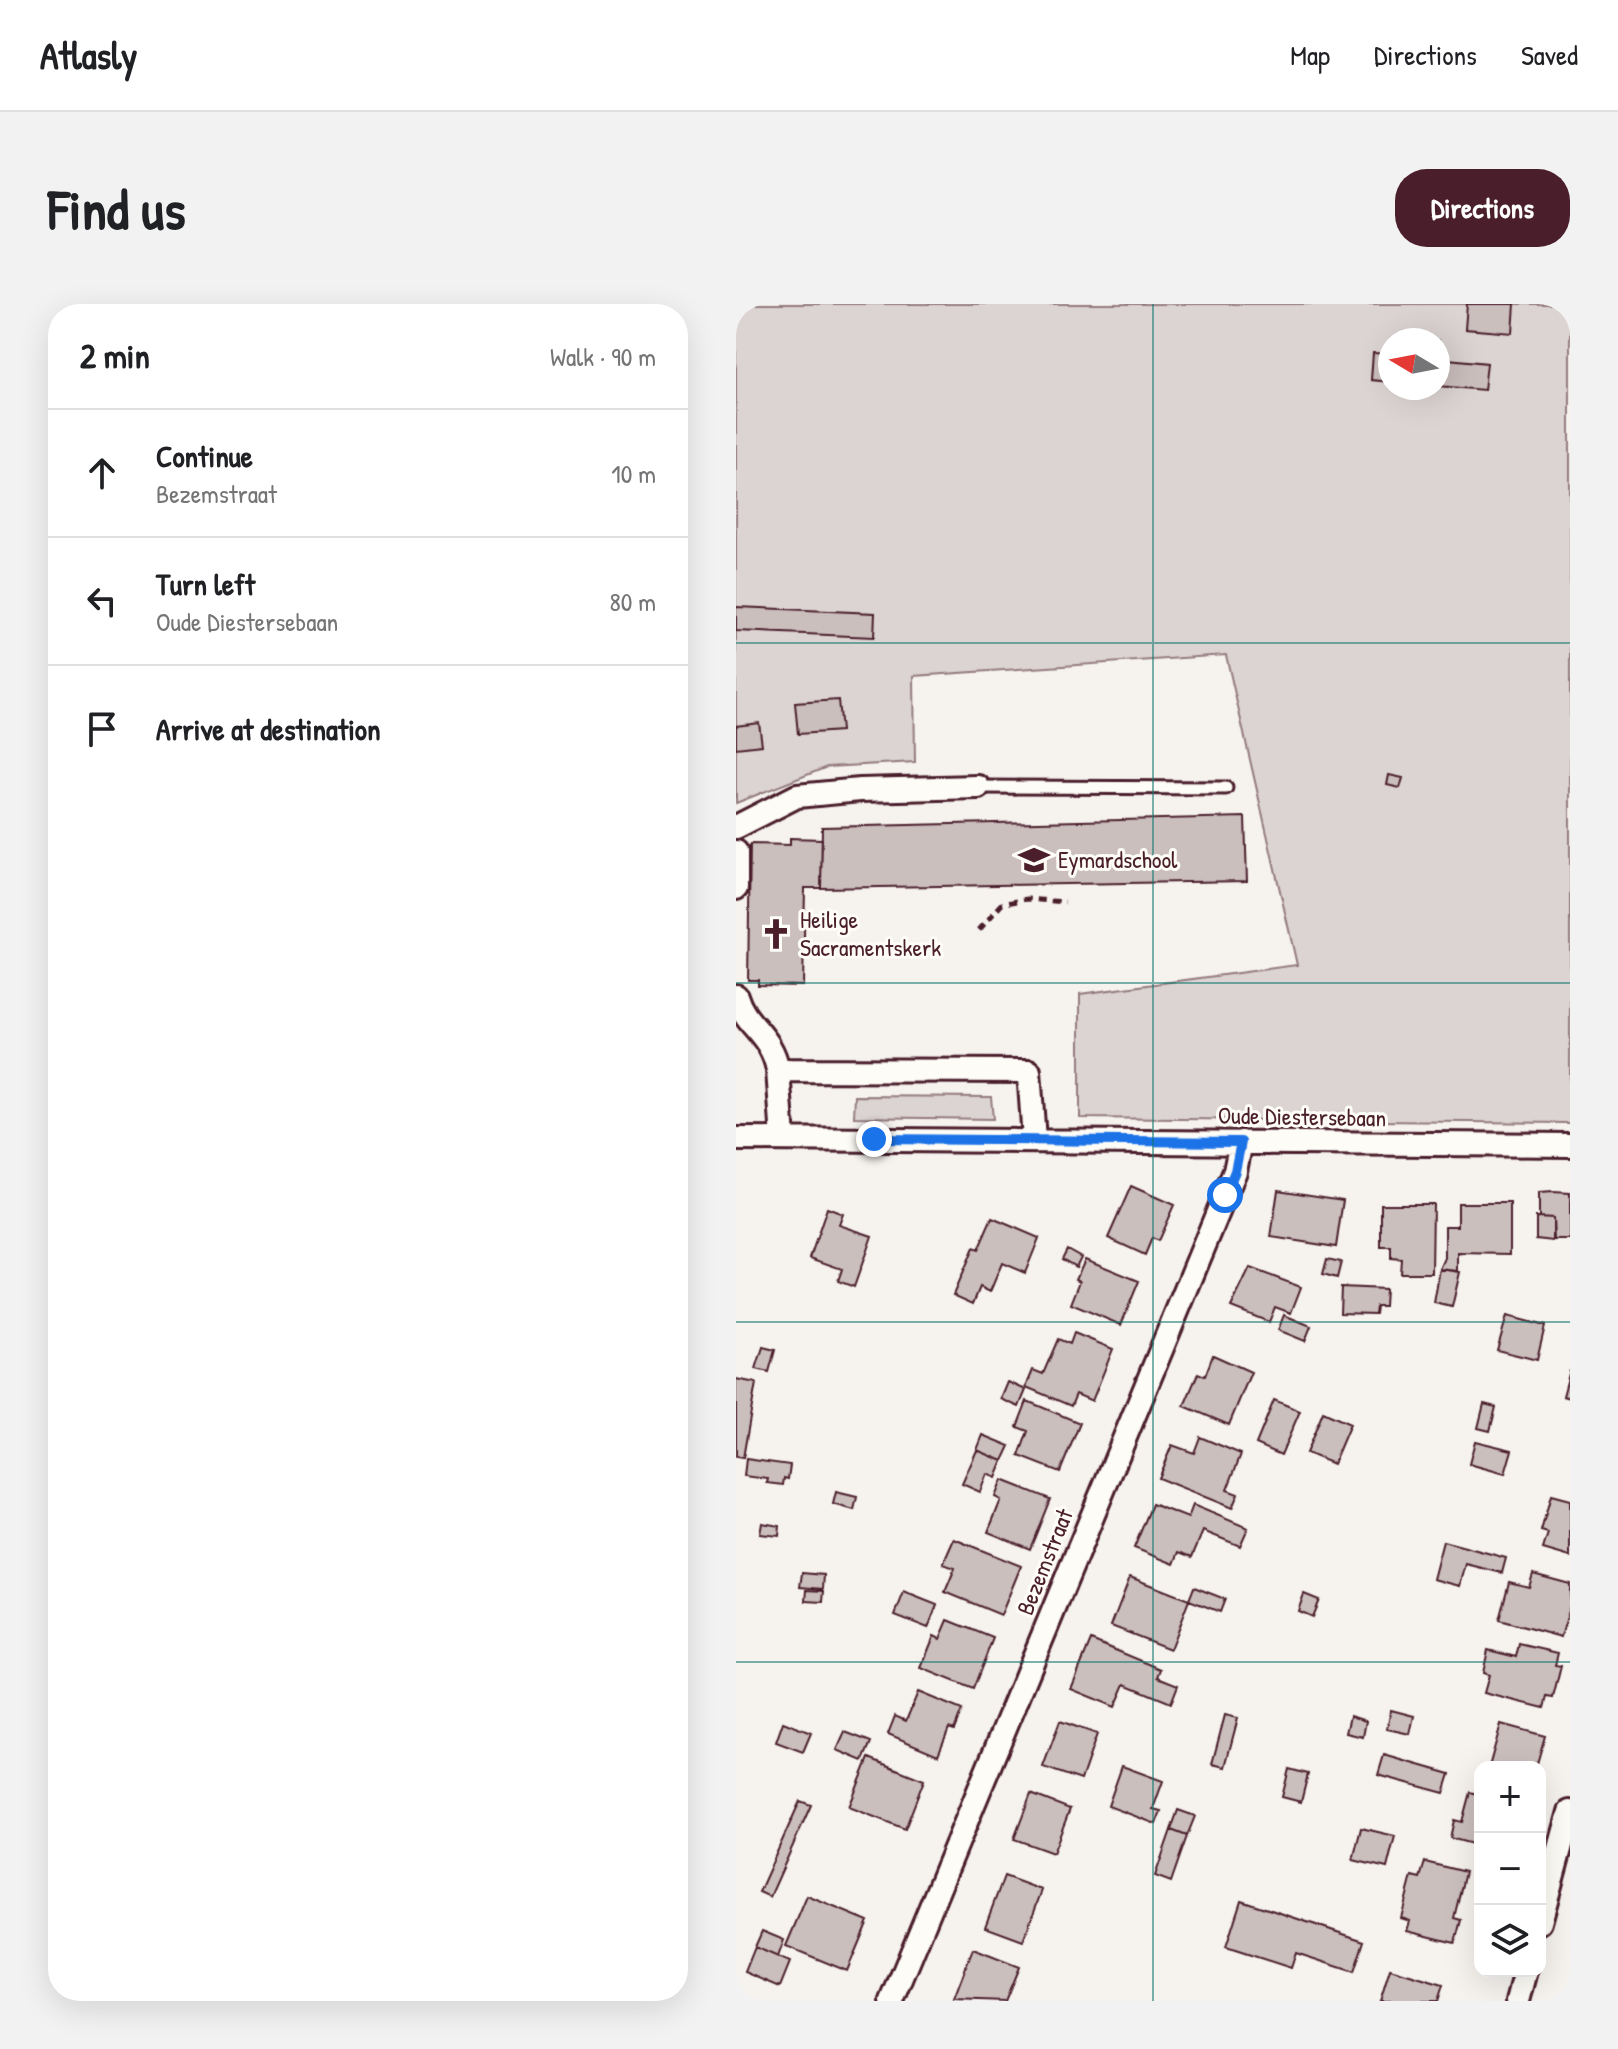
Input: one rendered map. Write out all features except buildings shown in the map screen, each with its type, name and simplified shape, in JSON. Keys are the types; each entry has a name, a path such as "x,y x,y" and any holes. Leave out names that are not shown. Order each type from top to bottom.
{"street":[{"path":"736,827 797,796 860,790 978,787"},
{"path":"736,852 736,888"},
{"path":"736,996 746,1019 761,1032 775,1055 783,1139"},
{"path":"778,1070 1029,1071 1034,1140"},
{"name":"Oude Diestersebaan","path":"736,1139 1570,1145"},
{"name":"Bezemstraat","path":"892,2001 1235,1171 1241,1142"},
{"path":"1545,1905 1570,1812"},
{"path":"1518,2001 1524,1977"}],"lane":[{"path":"978,787 1226,788"}],"path":[{"path":"979,930 1002,904 1027,899 1065,902"}],"shaded area":[{"path":"736,304 1570,304 1570,1123 1080,1118 1080,994 1297,965 1226,655 914,676 915,762 827,767 736,803"},
{"path":"855,1096 991,1097 993,1119 854,1117"}],"place":[{"name":"Eymardschool","path":"1034,860"},
{"name":"Heilige Sacramentskerk","path":"776,934"}],"route":[{"path":"874,1139 1241,1142 1235,1171 1225,1195"}]}
